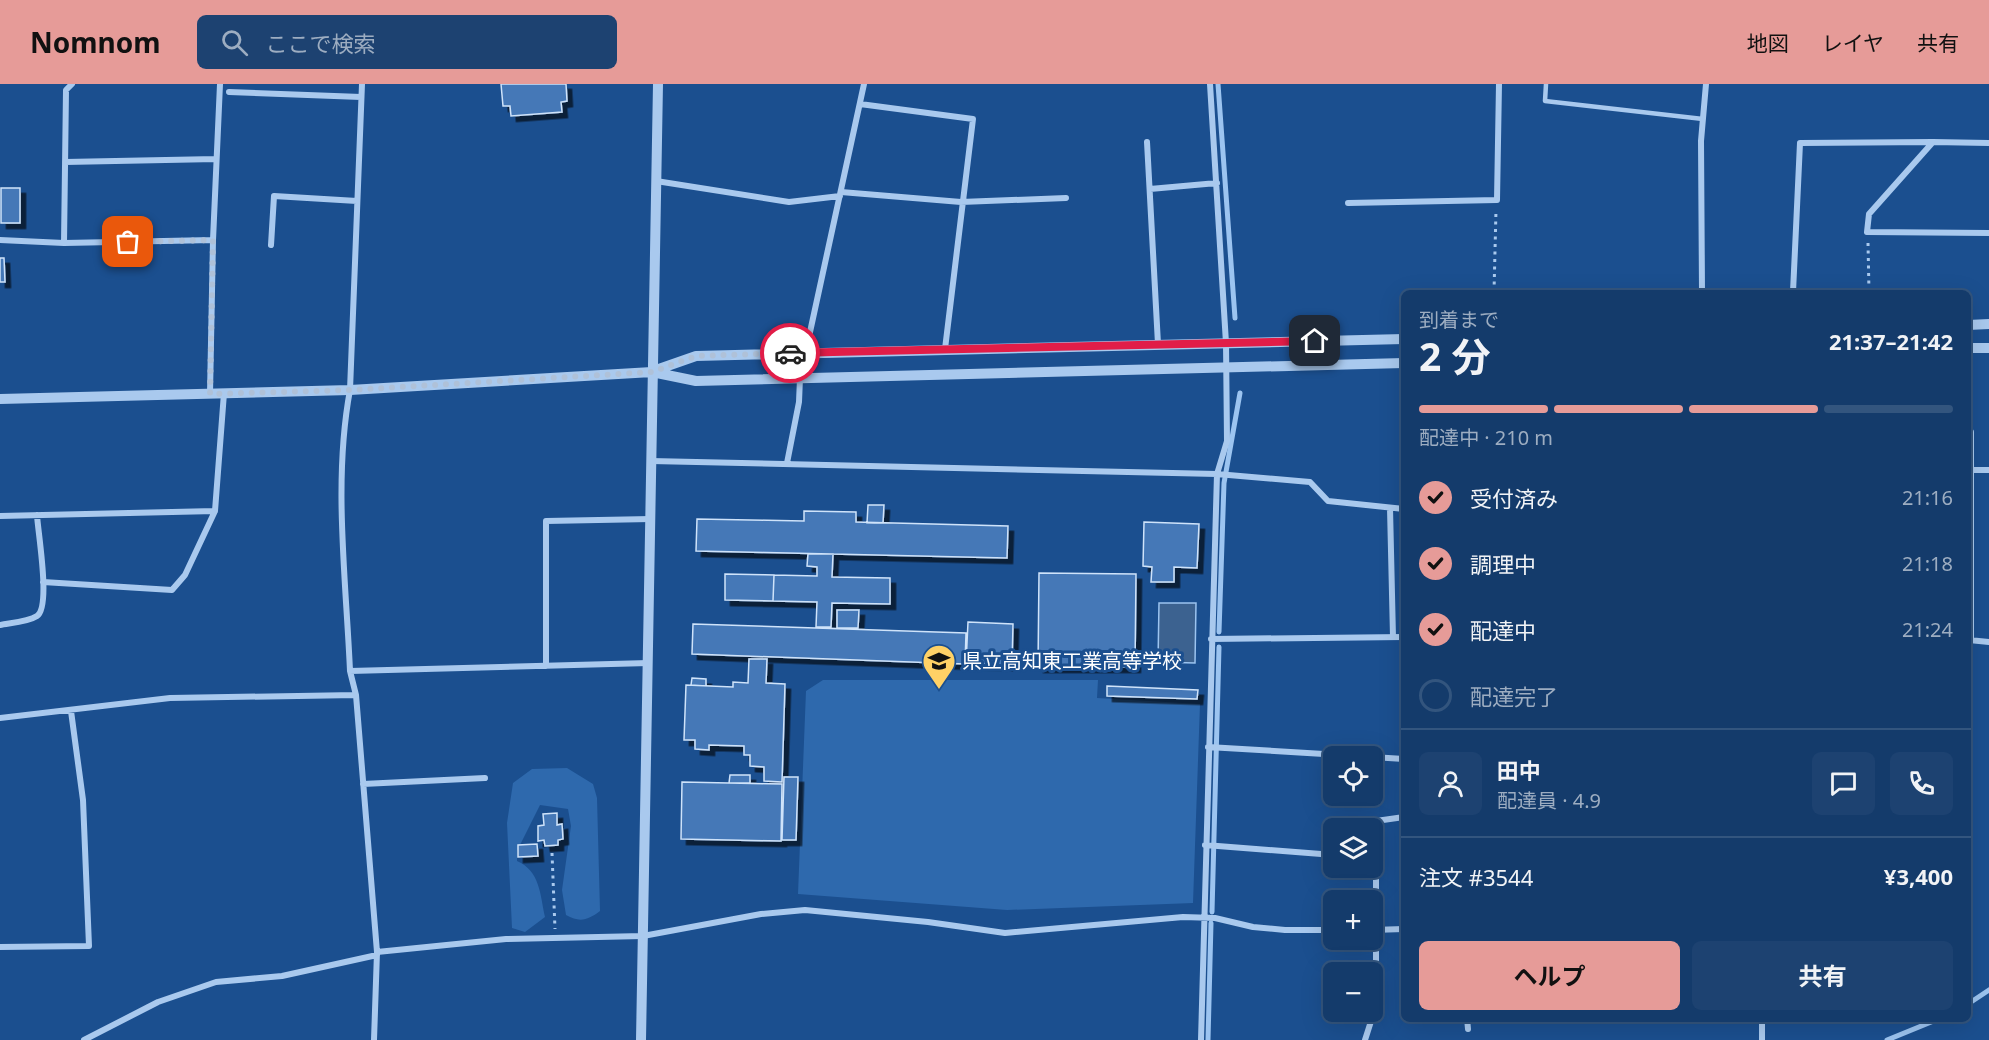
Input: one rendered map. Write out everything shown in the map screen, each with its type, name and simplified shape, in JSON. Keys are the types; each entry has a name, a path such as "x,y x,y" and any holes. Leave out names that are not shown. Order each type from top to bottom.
{"street":[{"path":"64,243 66,90 72,84"},
{"path":"210,394 213,240 220,84"},
{"path":"362,84 350,390 344,423 342,489 350,671 356,695 377,953 374,1040"},
{"path":"641,1040 658,84"},
{"path":"787,463 799,402 800,378 864,84"},
{"path":"1201,1040 1217,474 1227,441 1226,343 1210,84"},
{"path":"1348,202 1497,200 1499,84"},
{"path":"1702,290 1703,119 1706,84"},
{"path":"229,92 361,97"},
{"path":"860,105 973,119 961,202 945,350"},
{"path":"1147,142 1158,344"},
{"path":"1933,142 1869,214 1867,232 1989,233"},
{"path":"1793,290 1800,143 1989,143"},
{"path":"65,162 216,159"},
{"path":"656,181 789,202 841,194 961,202 1066,198"},
{"path":"1150,189 1217,183"},
{"path":"271,245 274,196 357,201"},
{"path":"0,240 64,243 213,240"},
{"path":"1971,325 1989,324"},
{"path":"652,372 696,356 1401,339"},
{"path":"1971,348 1989,348"},
{"path":"0,399 350,390 652,372 696,381 1401,363"},
{"path":"43,582 172,590 185,575 215,511 224,393"},
{"path":"1971,432 1971,555"},
{"path":"651,461 1217,474 1310,482 1328,501 1401,509"},
{"path":"1972,470 1989,470"},
{"path":"1390,508 1393,637"},
{"path":"0,516 215,511"},
{"path":"0,625 36,617 42,610 43,582 37,515"},
{"path":"546,666 546,521 651,519"},
{"path":"1211,639 1401,636"},
{"path":"1971,640 1989,642"},
{"path":"350,671 649,663"},
{"path":"0,718 170,698 356,695"},
{"path":"0,947 89,946 83,800 71,711"},
{"path":"1208,747 1323,754"},
{"path":"1383,758 1401,759"},
{"path":"363,784 485,778"},
{"path":"1383,820 1401,817"},
{"path":"1205,844 1323,854"},
{"path":"84,1040 158,1002 216,982 282,976 377,953 426,945 643,936 760,914 805,910 893,918 1005,933 1203,917 1253,927 1323,930"},
{"path":"1383,930 1401,929"},
{"path":"1365,1040 1373,1016 1375,950"},
{"path":"1467,1022 1468,1029"},
{"path":"1762,1022 1762,1040"}],"lane":[{"path":"1546,84 1545,101 1703,119"}],"path":[{"path":"1494,290 1497,200"},
{"path":"1867,232 1869,290"},
{"path":"552,853 555,938"}],"shaded area":[{"path":"1159,603 1196,603 1195,663 1158,662"},
{"path":"823,680 1098,680 1097,698 1200,704 1193,903 1007,910 798,894 806,691"},
{"path":"567,768 593,784 597,798 600,911 584,919 566,915 562,890 571,826 568,809 540,805 517,851 517,861 525,865 535,877 545,917 525,932 512,928 507,823 513,783 532,769"}],"building":[{"path":"501,84 566,84 567,101 561,102 562,112 511,116 510,106 503,106"},
{"path":"1,188 20,188 20,223 1,223"},
{"path":"0,258 4,258 5,282 0,282"},
{"path":"868,505 884,505 883,523 867,523"},
{"path":"804,511 856,512 856,522 1008,526 1007,558 696,551 697,519 804,521"},
{"path":"1144,522 1199,524 1197,568 1174,567 1174,582 1151,582 1152,567 1143,566"},
{"path":"808,554 833,554 832,577 890,578 890,604 832,603 831,627 816,627 817,602 773,601 774,575 817,576 817,567 807,566"},
{"path":"1039,573 1136,574 1135,667 1038,667"},
{"path":"725,574 774,575 773,601 725,600"},
{"path":"837,610 859,610 858,628 837,628"},
{"path":"968,622 1013,624 1012,665 966,664"},
{"path":"693,624 966,633 965,664 692,654"},
{"path":"749,659 767,659 766,683 785,684 782,782 764,781 764,767 750,766 750,755 744,755 744,746 709,745 709,750 695,749 695,740 684,740 686,685 733,687 733,682 748,683"},
{"path":"692,678 706,679 706,686 691,685"},
{"path":"1107,686 1198,690 1197,699 1107,696"},
{"path":"730,775 750,775 750,783 729,783"},
{"path":"784,777 798,777 796,840 782,840"},
{"path":"682,782 782,784 781,841 681,839"},
{"path":"557,813 557,825 562,824 563,839 558,840 558,845 545,846 544,840 538,841 538,826 544,825 543,814"},
{"path":"537,844 538,856 518,857 518,845"}],"waterway":[{"path":"1218,84 1235,318"},
{"path":"1219,632 1224,483 1240,393"},
{"path":"1212,912 1219,647"},
{"path":"1208,1040 1211,923"},
{"path":"1971,1002 1989,990"},
{"path":"1887,1040 1931,1022"}],"way so far":[{"path":"128,242 213,240 210,394 350,390 652,372 696,356 790,353"}],"place":[{"name":"県立高知東工業高等学校","path":"939,690"}],"route":[{"path":"790,353 1315,341"}]}
